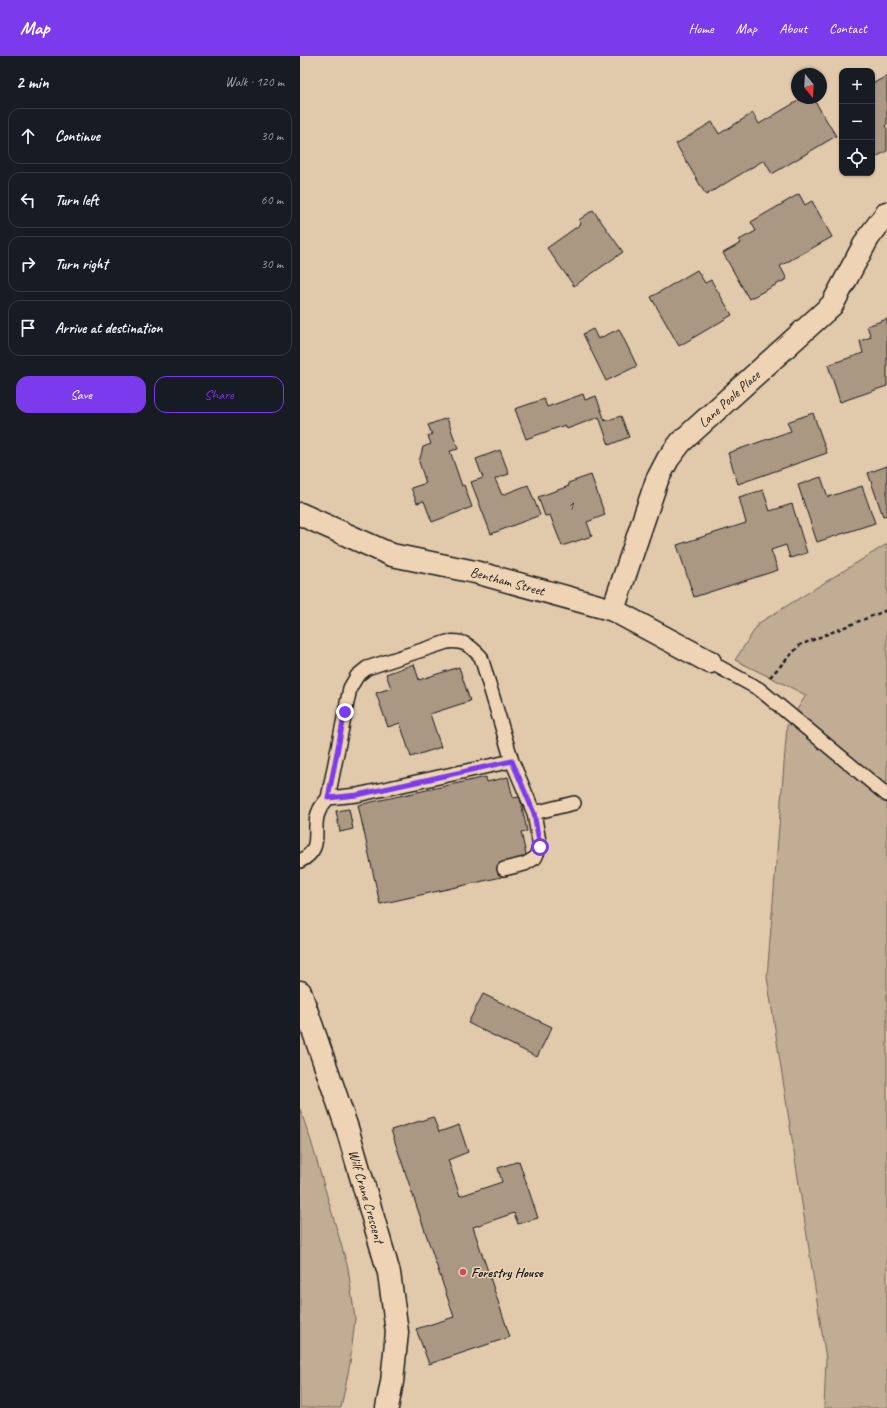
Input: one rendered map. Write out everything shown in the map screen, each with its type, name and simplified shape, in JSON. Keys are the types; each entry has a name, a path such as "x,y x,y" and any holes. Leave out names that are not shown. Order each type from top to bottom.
{"street":[{"name":"Lane Poole Place","path":"613,610 657,480 668,459 681,442 832,306 868,238 887,213"},
{"name":"Bentham Street","path":"300,514 392,555 475,572 613,610 710,662"},
{"name":"Wilf Crane Crescent","path":"300,992 347,1128 389,1273 397,1332 392,1382 387,1408"}],"lane":[{"path":"300,861 306,858 315,846 318,812 328,798 350,688 357,676 367,668 447,642 458,641 470,645 481,657 512,761 534,813 540,847 535,858 525,864 504,869"},
{"path":"710,662 759,689 887,795"},
{"path":"328,798 357,795 512,761"},
{"path":"534,813 574,803"}],"path":[{"path":"759,689 800,645 887,610"}],"shaded area":[{"path":"887,544 887,1408 824,1408 826,1359 767,977 787,726 806,695 735,660 759,623"},
{"path":"300,1109 311,1141 348,1268 355,1319 350,1363 341,1408 300,1408"}],"building":[{"path":"887,76 887,124 885,126 887,129 887,151 875,157 875,104 875,82"},
{"path":"793,104 817,104 836,136 772,174 764,160 706,195 676,144 712,122 719,134 753,113 759,124"},
{"path":"799,194 805,205 812,201 832,237 780,266 787,279 749,299 723,253 741,243 739,240 756,231 751,222"},
{"path":"593,210 623,252 574,286 547,248 581,224 579,220"},
{"path":"697,270 705,283 711,280 732,315 679,346 651,297"},
{"path":"887,319 887,386 840,402 828,365 863,353 860,341 871,337 867,326"},
{"path":"593,329 598,339 619,329 637,366 606,381 583,334"},
{"path":"583,394 585,400 596,396 605,421 621,416 629,437 609,445 599,417 567,429 565,425 526,439 515,409 544,399 547,407"},
{"path":"813,413 827,453 738,484 728,453 791,431 787,422"},
{"path":"447,418 458,449 450,451 462,486 464,485 472,507 432,522 424,501 417,503 411,488 426,483 419,462 423,447 431,444 428,436 432,434 428,425"},
{"path":"500,450 509,474 495,479 502,495 528,485 540,515 491,534 471,482 483,478 476,459"},
{"path":"887,466 887,515 883,516 868,473"},
{"path":"591,475 605,515 587,522 592,536 562,546 550,515 545,516 538,497 569,486 568,483"},
{"path":"821,477 828,497 862,486 875,523 817,542 798,485"},
{"path":"763,490 770,511 792,504 807,553 790,558 786,545 771,550 778,570 694,597 677,545 746,523 739,497"},
{"path":"414,664 419,680 459,667 470,701 430,714 441,747 411,757 400,723 388,727 376,693 391,688 386,674"},
{"path":"486,777 487,782 508,777 513,798 520,797 527,831 521,832 527,859 503,864 506,876 380,904 358,805"},
{"path":"349,809 353,829 340,832 336,811"},
{"path":"483,994 552,1027 537,1057 468,1023"},
{"name":"Forestry House","path":"433,1117 439,1132 459,1125 468,1152 448,1160 460,1196 502,1182 498,1168 519,1161 538,1218 518,1224 514,1213 473,1227 510,1337 429,1364 416,1329 454,1317 391,1130"}],"place":[{"name":"Forestry House","path":"463,1272"}],"route":[{"path":"345,712 328,798 357,795 512,761 534,813 540,847"}]}
